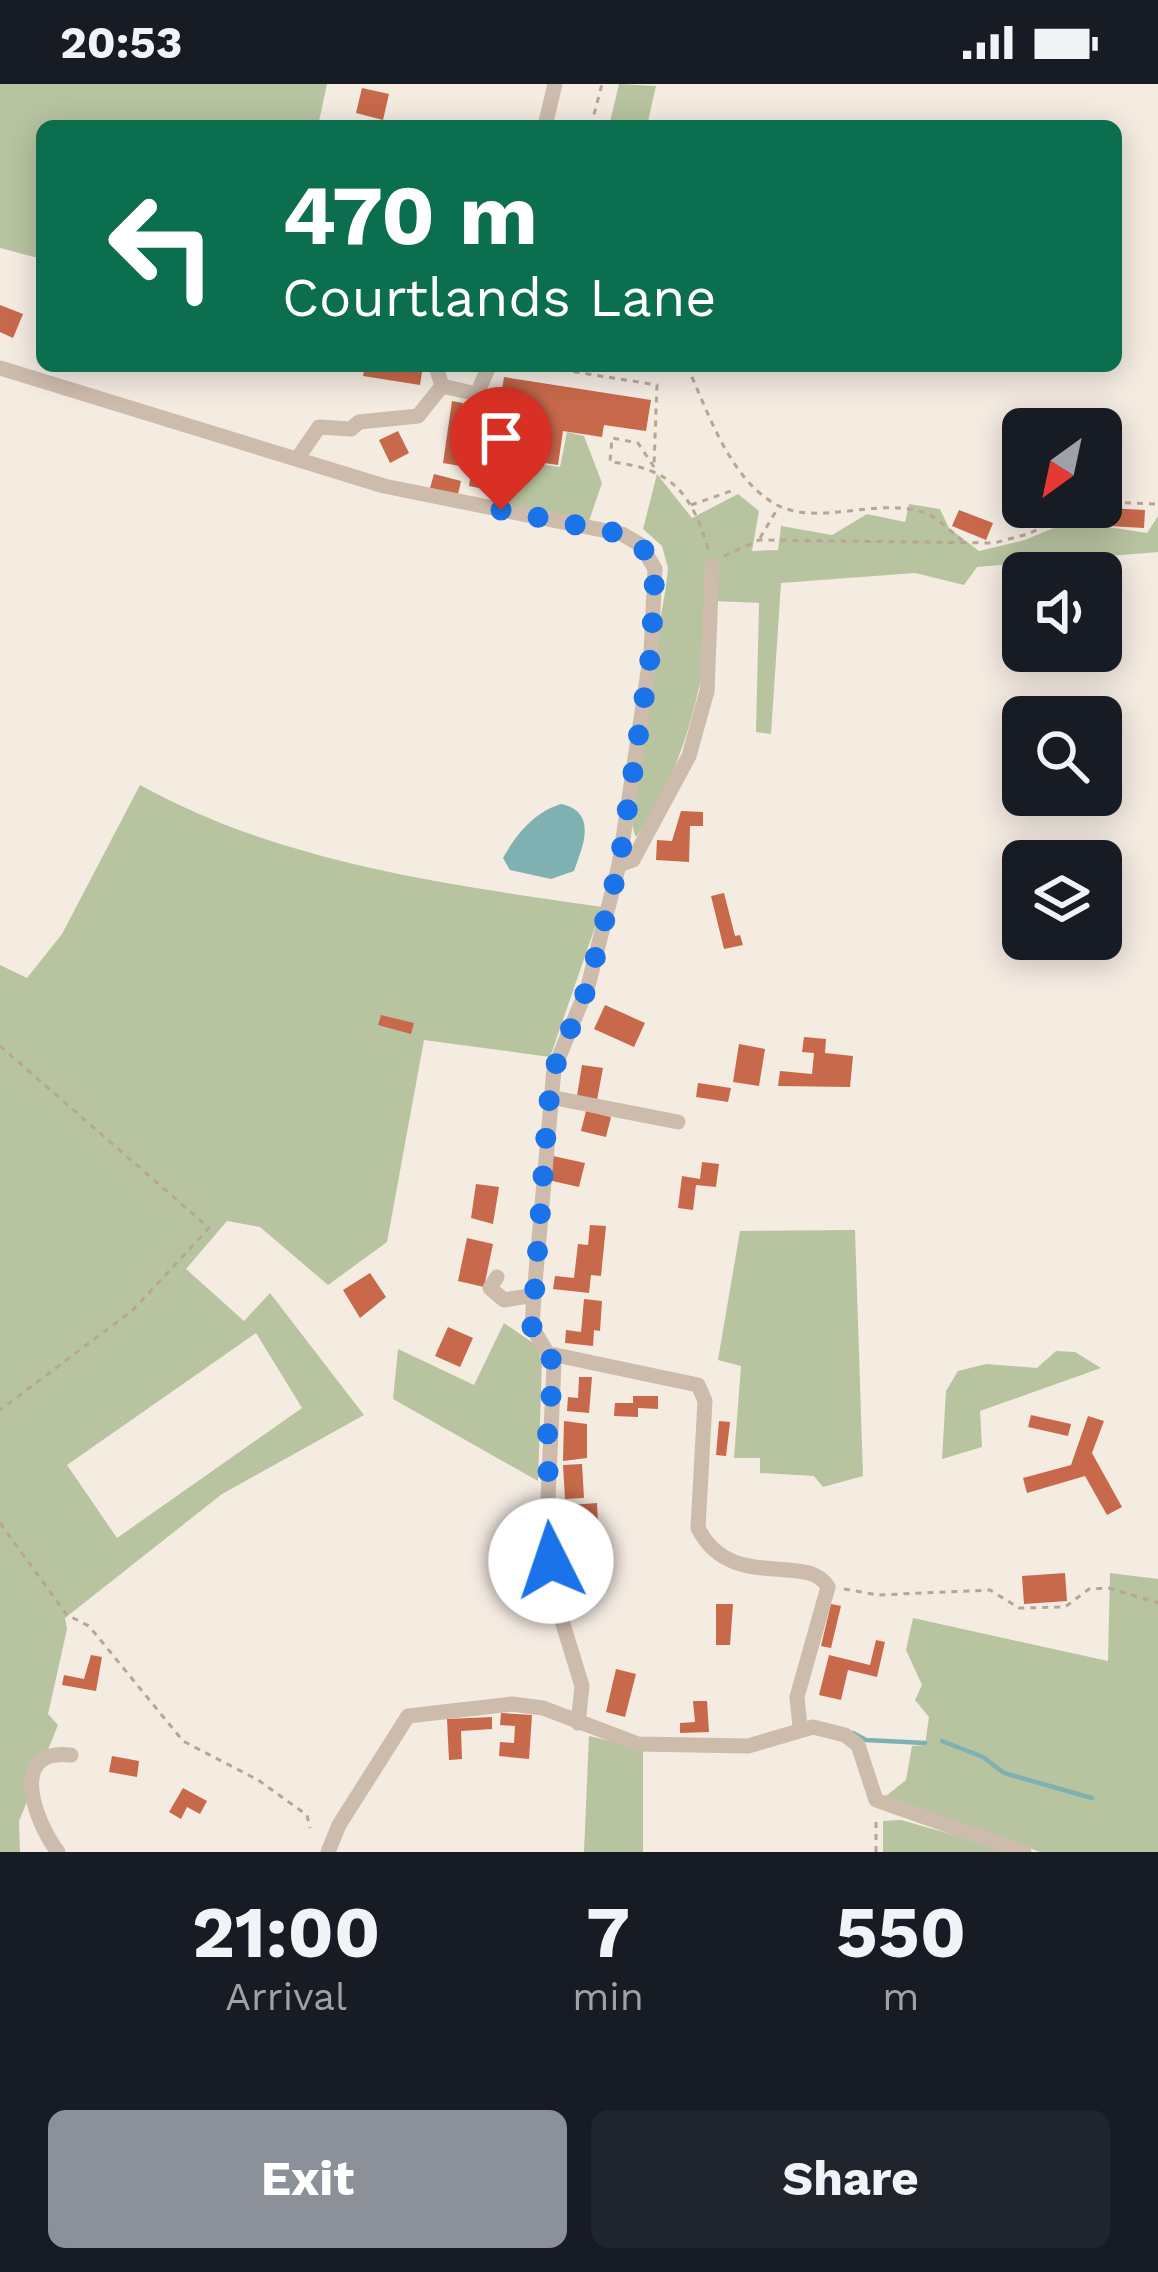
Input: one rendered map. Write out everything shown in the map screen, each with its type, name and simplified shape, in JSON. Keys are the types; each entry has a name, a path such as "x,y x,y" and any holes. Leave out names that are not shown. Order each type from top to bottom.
{"street":[{"path":"546,120 555,84"},
{"path":"0,368 383,487 622,534 641,545 655,569 651,652 626,862 588,986 554,1069 534,1295 532,1327 551,1354 547,1521 556,1600 582,1686 578,1723"},
{"path":"438,372 442,386"},
{"path":"442,386 477,394 486,372"},
{"path":"297,459 319,427 351,429 359,422 418,416 442,386"},
{"path":"626,862 689,756 707,691 712,565"},
{"path":"550,1097 678,1122"},
{"path":"497,1277 490,1288 504,1300 534,1295"},
{"path":"551,1354 698,1385 705,1401 698,1528 707,1547 740,1568 813,1574 827,1587 796,1697 800,1727"},
{"path":"332,1850 408,1716 512,1704 543,1708 638,1744 699,1749 748,1746 800,1727 853,1739 876,1800 1024,1852"},
{"path":"58,1852 37,1824 30,1795 45,1762 57,1754 71,1755"}],"path":[{"path":"593,120 602,84"},
{"path":"580,372 657,386 654,466"},
{"path":"598,377 599,372"},
{"path":"690,372 744,477 779,506 827,512 885,505 928,514 966,543"},
{"path":"654,466 610,462 612,438 638,443 688,506 712,565 759,539 779,506"},
{"path":"688,506 734,490"},
{"path":"1122,502 1158,503"},
{"path":"759,539 966,543 1040,528"},
{"path":"0,1046 209,1228 133,1310 0,1409"},
{"path":"0,1523 68,1616 89,1625 183,1741 258,1780 307,1815 310,1828"},
{"path":"827,1587 878,1595 990,1590 1019,1608 1065,1606 1089,1588 1109,1588 1158,1604"},
{"path":"876,1800 876,1852"}],"green space":[{"path":"0,84 327,84 319,120 36,120 36,257 0,248"},
{"path":"619,84 656,86 648,120 610,120"},
{"path":"567,432 584,436 602,483 589,521 507,506 517,461 560,467"},
{"path":"657,474 692,518 738,494 759,511 752,551 778,550 781,526 832,535 867,514 905,522 909,504 940,509 949,528 979,551 1053,528 1147,533 1158,516 1158,552 1002,552 1002,565 977,567 964,585 915,573 781,583 771,734 756,732 759,603 714,601 690,724 668,782 636,837 631,817 636,750 668,568 662,546 643,529"},
{"path":"140,785 194,812 306,852 424,879 602,907 550,1057 424,1040 387,1242 328,1285 260,1227 227,1221 186,1269 244,1321 270,1293 364,1415 222,1494 65,1618 67,1629 48,1714 58,1725 19,1821 20,1852 0,1852 0,965 27,978 62,934","holes":["256,1333 302,1408 117,1538 67,1465"]},
{"path":"855,1230 863,1476 823,1487 814,1476 760,1473 760,1458 734,1458 741,1366 718,1360 740,1231"},
{"path":"504,1323 536,1345 542,1361 538,1481 393,1399 398,1349 474,1385"},
{"path":"1056,1351 1075,1352 1101,1368 980,1411 982,1447 942,1459 946,1391 958,1371 986,1364 1037,1368"},
{"path":"1110,1573 1158,1579 1158,1852 1040,1852 886,1796 906,1780 912,1746 925,1745 929,1717 915,1700 922,1685 906,1650 913,1618 1108,1661"},
{"path":"589,1736 643,1749 643,1852 584,1852"},
{"path":"901,1820 1008,1852 883,1852 883,1821"}],"water":[{"path":"561,804 573,808 584,822 584,841 574,871 551,879 510,870 503,858 520,833 542,813"}],"building":[{"path":"362,88 389,94 383,120 356,113"},
{"path":"0,305 23,314 13,338 0,332"},
{"path":"364,372 422,372 420,385 363,376"},
{"path":"504,377 651,400 646,431 604,425 602,437 563,431 558,465 494,456 489,490 469,486 472,468 443,463 452,401 463,403 456,445 476,448 484,400 500,403"},
{"path":"398,431 409,453 390,463 379,440"},
{"path":"434,474 461,481 458,494 430,488"},
{"path":"1122,509 1145,510 1144,528 1122,527"},
{"path":"959,510 993,523 986,540 952,526"},
{"path":"681,811 703,812 703,826 690,826 689,862 656,860 657,840 672,841"},
{"path":"724,893 735,936 740,935 743,945 724,949 711,896"},
{"path":"605,1005 645,1023 634,1047 594,1029"},
{"path":"381,1015 414,1023 411,1034 378,1025"},
{"path":"804,1037 826,1039 825,1053 853,1056 850,1087 778,1086 780,1071 812,1074 814,1053 802,1052"},
{"path":"739,1044 765,1049 759,1086 733,1082"},
{"path":"582,1065 603,1068 597,1100 577,1096"},
{"path":"698,1083 731,1088 728,1102 696,1097"},
{"path":"586,1111 611,1117 606,1137 581,1131"},
{"path":"553,1156 585,1163 579,1187 548,1180"},
{"path":"702,1162 719,1164 716,1187 696,1185 693,1210 678,1208 682,1176 700,1179"},
{"path":"476,1184 499,1187 493,1224 471,1218"},
{"path":"590,1225 606,1226 601,1276 591,1275 589,1293 553,1289 555,1276 574,1278 578,1244 588,1245"},
{"path":"467,1238 493,1244 484,1287 458,1281"},
{"path":"370,1273 386,1297 360,1318 343,1290"},
{"path":"584,1299 602,1301 600,1331 594,1330 593,1346 565,1343 566,1330 581,1332"},
{"path":"448,1327 473,1338 460,1367 435,1356"},
{"path":"579,1377 592,1377 589,1413 567,1411 568,1397 578,1398"},
{"path":"633,1396 658,1396 658,1409 638,1408 638,1417 614,1416 615,1403 633,1403"},
{"path":"1031,1415 1071,1424 1068,1436 1028,1427"},
{"path":"1088,1416 1104,1421 1092,1453 1122,1507 1107,1515 1085,1476 1027,1493 1023,1478 1071,1465"},
{"path":"564,1421 587,1424 587,1458 563,1461"},
{"path":"719,1421 730,1422 726,1456 716,1455"},
{"path":"582,1464 584,1498 565,1499 563,1465"},
{"path":"597,1503 598,1524 572,1526 571,1505"},
{"path":"596,1528 598,1556 571,1559 569,1531"},
{"path":"593,1568 596,1593 577,1596 574,1570"},
{"path":"1065,1573 1067,1601 1024,1604 1022,1576"},
{"path":"716,1604 733,1604 730,1645 716,1645"},
{"path":"831,1604 841,1606 831,1648 821,1646"},
{"path":"876,1640 885,1642 877,1677 848,1670 841,1700 819,1695 829,1655 870,1665"},
{"path":"91,1655 102,1657 96,1691 62,1685 64,1675 84,1679"},
{"path":"616,1669 636,1674 625,1717 606,1712"},
{"path":"693,1701 707,1701 709,1732 680,1733 680,1723 695,1722"},
{"path":"501,1713 532,1715 529,1759 499,1756 500,1742 514,1743 515,1726 500,1725"},
{"path":"492,1717 492,1729 461,1731 462,1759 449,1760 447,1719"},
{"path":"112,1756 139,1761 137,1777 109,1772"},
{"path":"183,1788 207,1801 200,1814 187,1807 181,1819 169,1812"}],"waterway":[{"path":"853,1733 866,1740 925,1743"},
{"path":"942,1741 983,1757 1004,1773 1092,1798"}],"route":[{"path":"501,510 622,534 641,545 655,569 651,652 619,865 588,986 554,1069 548,1108 532,1327 554,1364 547,1440 551,1561"}]}
